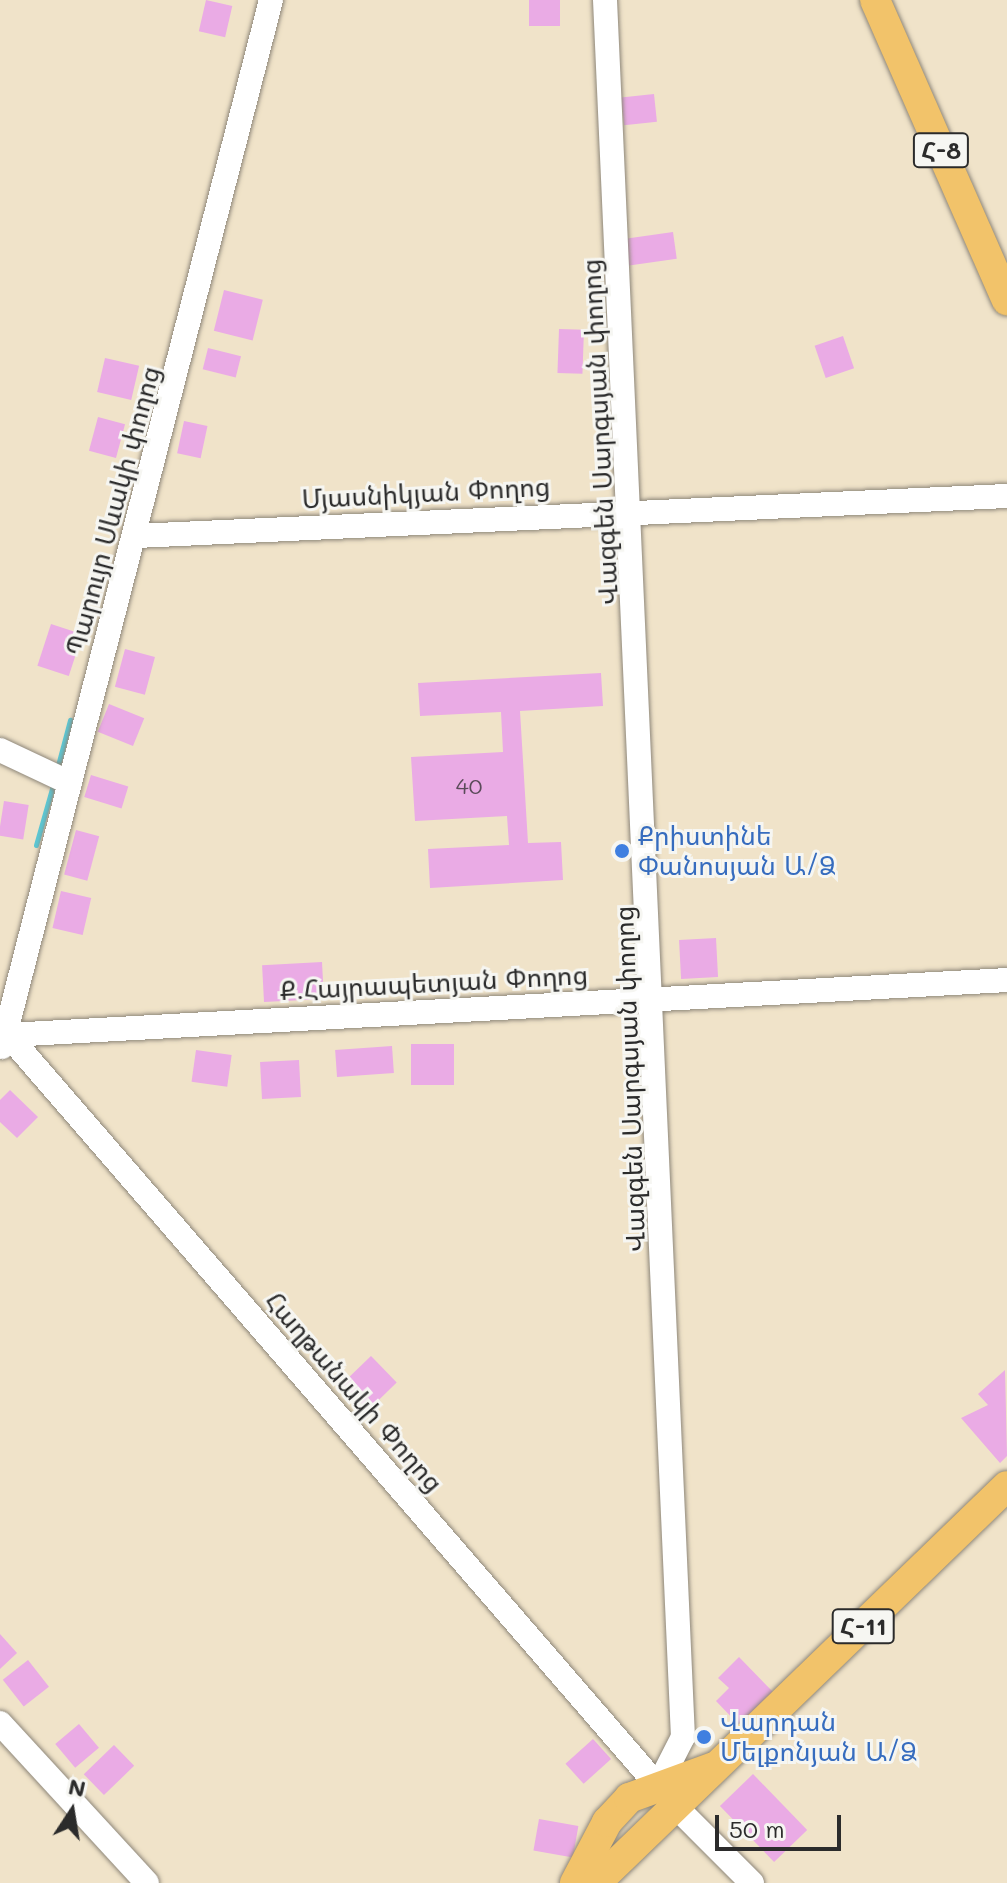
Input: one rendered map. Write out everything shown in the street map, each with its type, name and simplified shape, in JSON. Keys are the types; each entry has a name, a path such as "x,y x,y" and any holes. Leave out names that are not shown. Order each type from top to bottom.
{"main road":[{"name":"Հ-8","path":"875,0 1007,300"},
{"name":"Հ-11","path":"596,1883 668,1796 720,1765 1007,1486"},
{"name":"Հ-11","path":"575,1883 607,1822 629,1798 668,1796"}],"street":[{"name":"Պարույր Սևակի փողոց","path":"4,1044 271,0"},
{"name":"Վազգեն Սարգսյան փողոց","path":"605,0 633,510 655,999 683,1737 668,1796"},
{"name":"Մյասնիկյան Փողոց","path":"136,536 633,510 1007,496"},
{"path":"0,750 70,783"},
{"name":"Ք.Հայրապետյան Փողոց","path":"4,1044 655,999 1007,980"},
{"name":"Հաղթանակի Փողոց","path":"4,1044 668,1796 752,1883"},
{"path":"0,1723 147,1883"}],"building":[{"path":"206,0 232,6 225,37 199,31"},
{"path":"529,0 560,0 560,26 529,26"},
{"path":"654,94 657,122 624,125 621,97"},
{"path":"673,232 677,259 629,265 625,239"},
{"path":"224,290 263,300 253,340 214,331"},
{"path":"559,329 584,330 582,374 557,373"},
{"path":"843,336 854,368 826,378 815,346"},
{"path":"208,348 241,356 236,378 203,369"},
{"path":"105,358 139,366 131,400 97,392"},
{"path":"98,417 125,424 116,458 89,451"},
{"path":"184,421 207,426 201,458 177,453"},
{"path":"51,624 82,634 69,676 37,666"},
{"path":"125,649 155,657 145,695 115,687"},
{"path":"601,673 603,706 520,711 528,843 561,842 563,880 430,888 428,849 509,845 507,816 415,821 411,757 503,752 501,712 420,716 418,683"},
{"path":"109,704 144,718 133,746 98,732"},
{"path":"91,775 128,786 122,808 84,797"},
{"path":"4,801 29,805 23,839 0,836"},
{"path":"76,830 99,836 87,881 64,874"},
{"path":"61,891 91,898 83,935 52,928"},
{"path":"716,938 718,977 681,979 679,940"},
{"path":"322,962 324,999 264,1002 262,965"},
{"path":"411,1044 454,1044 454,1085 411,1085"},
{"path":"392,1046 394,1073 337,1077 335,1050"},
{"path":"196,1050 232,1055 227,1087 192,1082"},
{"path":"299,1060 301,1097 262,1099 260,1062"},
{"path":"10,1090 38,1117 17,1138 0,1122 0,1100"},
{"path":"371,1356 397,1383 368,1410 342,1384"},
{"path":"1005,1370 1007,1456 1000,1463 961,1418 988,1405 978,1394"},
{"path":"0,1634 17,1653 0,1669"},
{"path":"739,1657 773,1692 739,1725 716,1701 729,1688 718,1678"},
{"path":"28,1660 49,1687 24,1706 3,1680"},
{"path":"79,1724 99,1748 75,1768 55,1744"},
{"path":"593,1739 611,1759 584,1784 566,1764"},
{"path":"114,1745 134,1766 104,1795 84,1774"},
{"path":"753,1774 807,1830 774,1862 720,1806"},
{"path":"539,1819 578,1826 573,1857 533,1851"}],"waterway":[{"path":"57,769 70,720"},
{"path":"36,845 53,785"}],"place":[{"name":"Քրիստինե Փանոսյան Ա/Ձ","path":"622,851"},
{"name":"Վարդան Մելքոնյան Ա/Ձ","path":"704,1737"}]}
